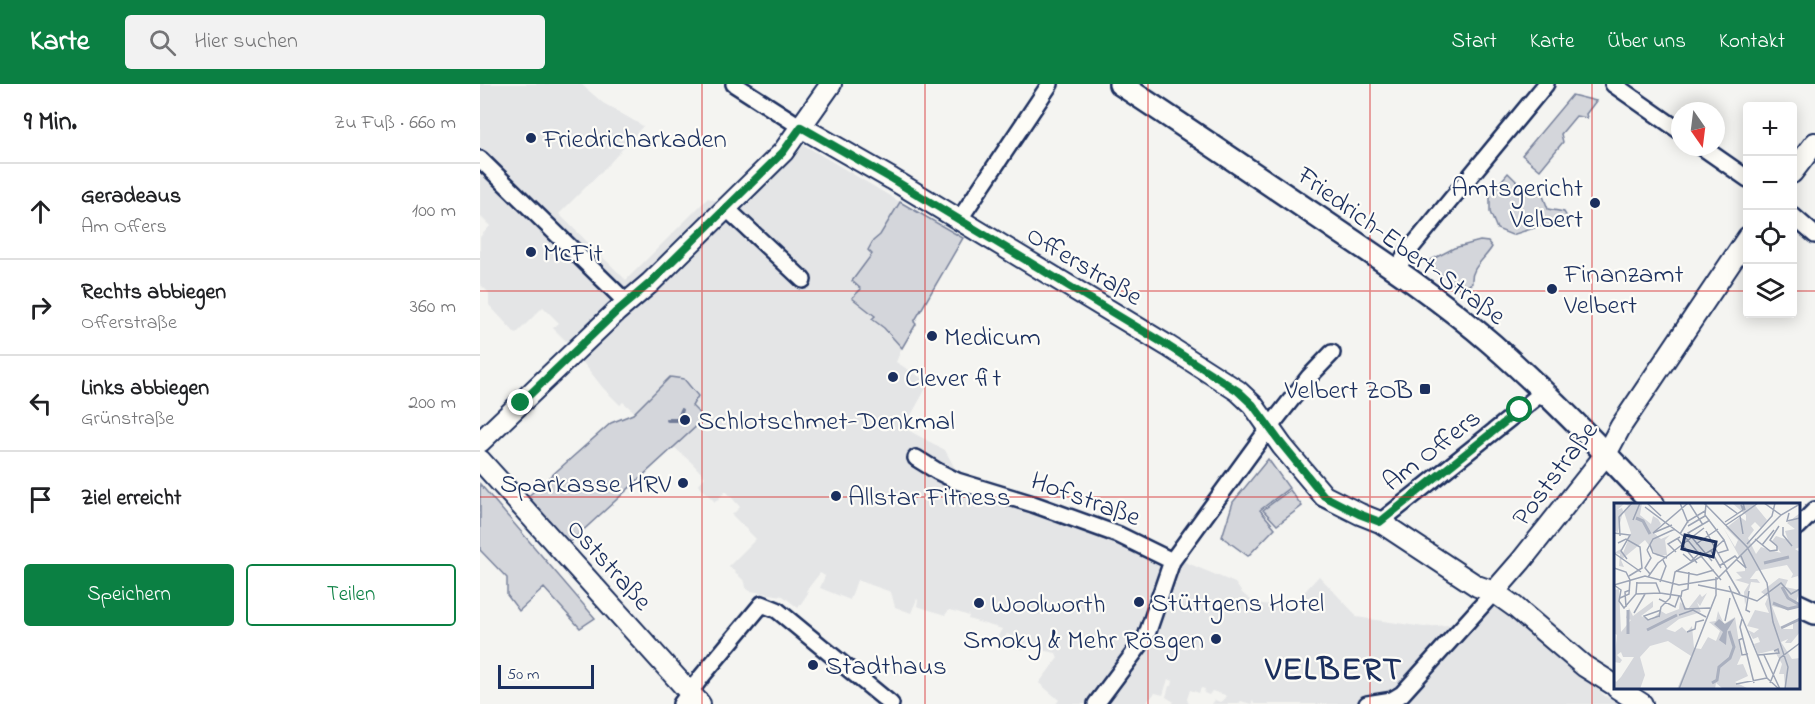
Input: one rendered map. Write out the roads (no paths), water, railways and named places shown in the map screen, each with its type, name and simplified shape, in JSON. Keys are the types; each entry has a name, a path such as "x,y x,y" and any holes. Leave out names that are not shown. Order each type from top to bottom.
{"main road":[{"name":"Friedrich-Ebert-Straße","path":"1120,84 1397,270 1492,345 1606,454 1652,503"},
{"path":"1800,606 1815,613"}],"street":[{"name":"Offerstraße","path":"734,84 801,127 959,220 1238,391 1253,405 1324,496 1380,522 1478,586 1494,592 1548,633 1584,666 1614,686"},
{"path":"480,442 650,283 783,152 831,84"},
{"path":"959,220 1050,84"},
{"path":"1397,270 1407,254 1546,84"},
{"path":"1613,84 1671,125"},
{"path":"1797,166 1815,143"},
{"path":"1715,156 1743,176"},
{"path":"480,159 627,303"},
{"path":"726,208 803,280"},
{"path":"1797,219 1815,235"},
{"name":"Poststraße","path":"1368,704 1392,700 1402,694 1521,561 1606,454 1621,426 1743,244"},
{"path":"1096,704 1146,637 1172,561 1269,428 1309,377 1332,353"},
{"name":"Am Offers","path":"1380,522 1543,393"},
{"name":"Hofstraße","path":"916,458 957,481 1033,504 1119,535 1172,561"},
{"name":"Oststraße","path":"480,460 690,700"},
{"path":"1800,525 1815,510"},
{"path":"690,700 762,603 777,610 891,704"},
{"name":"Offerstraße","path":"1619,689 1642,704"}],"waterway":[{"path":"668,420 678,420 682,410"}],"place":[{"name":"Friedricharkaden","path":"531,138"},
{"name":"Amtsgericht Velbert","path":"1595,203"},
{"name":"McFit","path":"531,252"},
{"name":"Finanzamt Velbert","path":"1552,289"},
{"name":"Medicum","path":"932,336"},
{"name":"Clever fit","path":"893,377"},
{"name":"Velbert ZOB","path":"1425,389"},
{"name":"Schlotschmet-Denkmal","path":"685,420"},
{"name":"Sparkasse HRV","path":"683,483"},
{"name":"Allstar Fitness","path":"836,496"},
{"name":"Stüttgens Hotel","path":"1139,602"},
{"name":"Woolworth","path":"979,603"},
{"name":"Smoky & Mehr Rösgen","path":"1216,639"},
{"name":"Stadthaus","path":"813,665"}],"district":[{"name":"VELBERT","path":"1334,667"}]}
